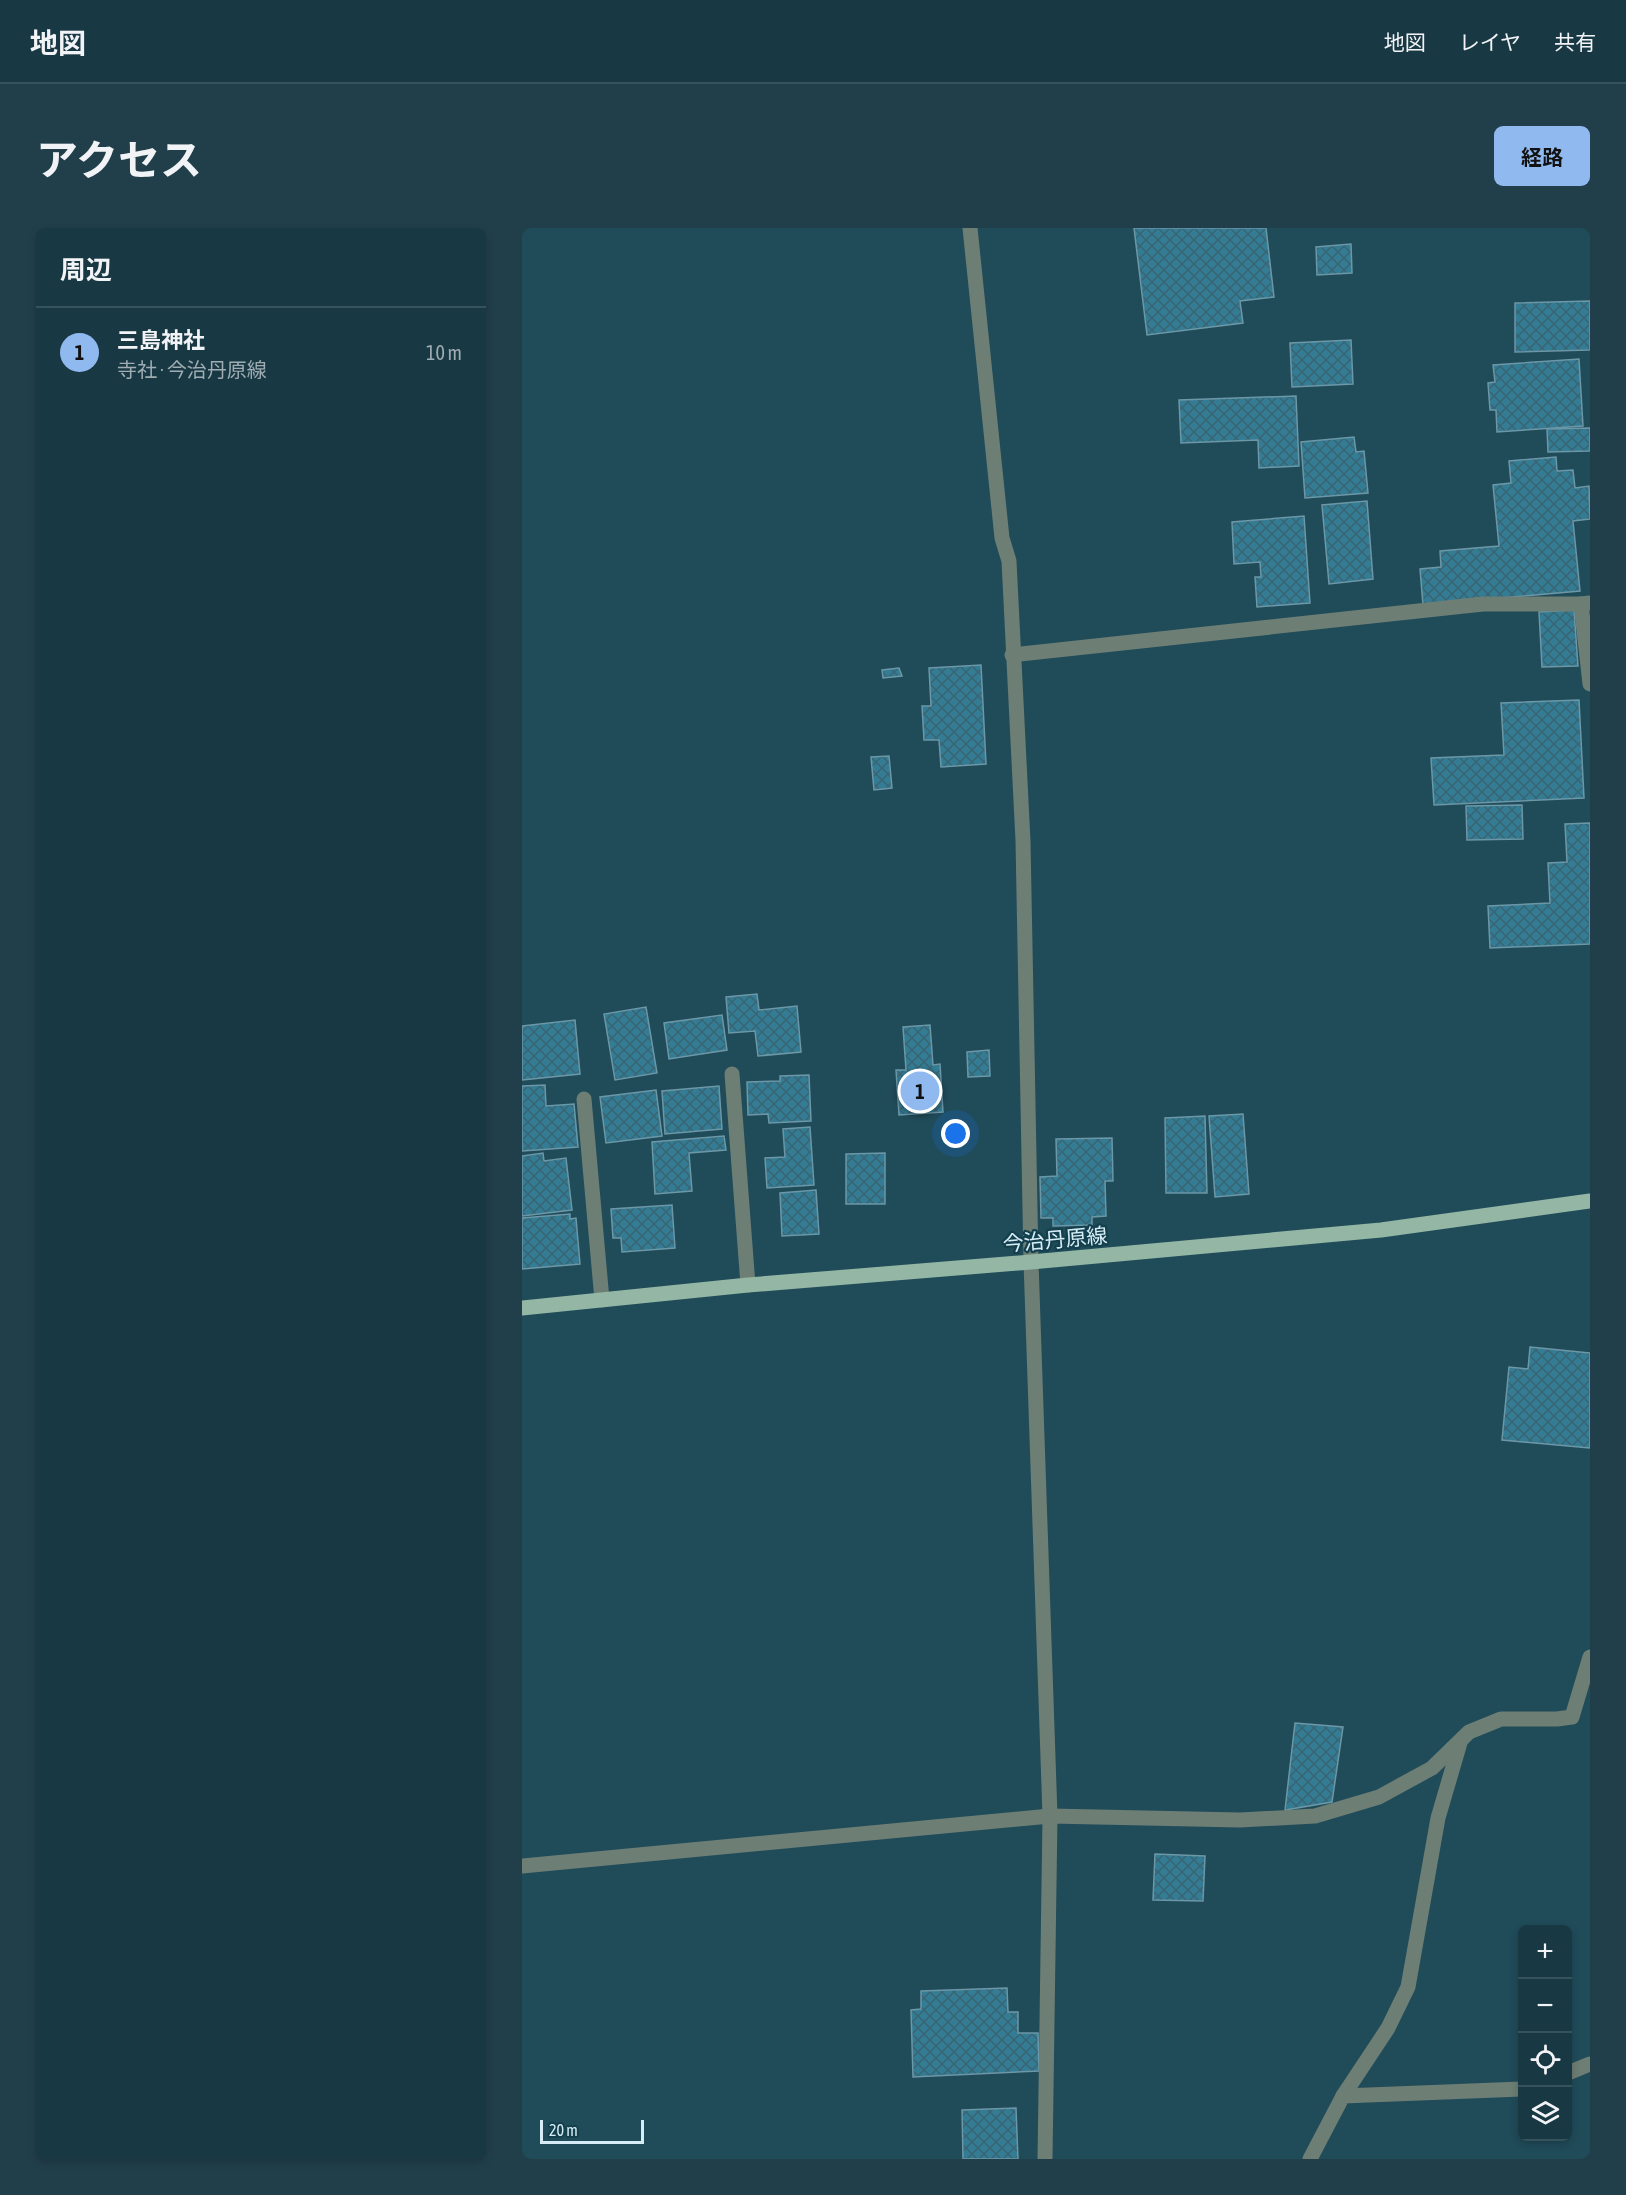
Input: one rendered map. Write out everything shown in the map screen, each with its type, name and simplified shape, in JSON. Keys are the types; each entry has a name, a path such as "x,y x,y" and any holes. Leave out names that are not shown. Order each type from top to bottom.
{"main road":[{"name":"今治丹原線","path":"522,1308 748,1285 1381,1230 1590,1201"}],"street":[{"path":"970,228 1002,538 1008,561 1023,841 1031,1262 1050,1816 1045,2159"},
{"path":"1012,655 1483,604 1585,603 1590,684"},
{"path":"732,1074 748,1285"},
{"path":"584,1099 602,1300"},
{"path":"522,1866 1050,1816 1240,1820 1315,1816 1379,1797 1432,1768 1469,1732 1501,1719 1572,1717 1590,1657"},
{"path":"1310,2159 1343,2096 1388,2028 1408,1987 1438,1818 1460,1740"},
{"path":"1572,2071 1590,2064"},
{"path":"1343,2096 1518,2089"}],"building":[{"path":"1134,228 1266,228 1274,297 1240,301 1243,323 1147,335"},
{"path":"1351,244 1352,273 1317,275 1316,247"},
{"path":"1590,301 1590,350 1515,352 1515,303"},
{"path":"1351,340 1353,384 1292,387 1290,343"},
{"path":"1579,359 1583,426 1497,432 1496,410 1490,410 1488,383 1495,382 1493,365"},
{"path":"1296,396 1299,466 1259,468 1258,440 1181,443 1179,400"},
{"path":"1590,428 1590,451 1548,452 1547,429"},
{"path":"1354,437 1356,452 1364,451 1368,493 1305,498 1301,442"},
{"path":"1556,457 1557,471 1573,470 1575,488 1589,486 1590,519 1573,521 1580,591 1423,605 1420,569 1441,567 1440,551 1499,546 1493,485 1511,483 1509,461"},
{"path":"1367,501 1373,579 1329,584 1322,505"},
{"path":"1304,516 1310,603 1257,607 1255,577 1261,577 1260,562 1234,564 1232,522"},
{"path":"1574,610 1578,666 1542,667 1539,612"},
{"path":"981,665 986,764 941,767 939,740 924,740 922,706 931,706 929,668"},
{"path":"899,668 902,676 883,678 882,670"},
{"path":"1579,700 1584,798 1434,805 1431,758 1504,755 1501,703"},
{"path":"889,756 892,788 874,790 871,757"},
{"path":"1522,805 1523,839 1467,840 1466,806"},
{"path":"1590,823 1590,944 1490,948 1488,906 1550,903 1548,863 1567,862 1565,824"},
{"path":"757,994 759,1010 797,1006 801,1052 758,1056 755,1031 729,1033 726,997"},
{"path":"646,1007 657,1073 615,1080 604,1014"},
{"path":"722,1015 727,1050 669,1059 664,1023"},
{"path":"575,1020 580,1074 522,1080 522,1026"},
{"path":"930,1025 933,1065 940,1064 943,1112 899,1115 896,1070 906,1070 903,1027"},
{"path":"989,1050 990,1076 968,1077 967,1052"},
{"path":"809,1075 811,1121 769,1123 768,1114 748,1115 747,1082 780,1081 780,1076"},
{"path":"545,1085 546,1106 574,1104 578,1147 522,1151 522,1086"},
{"path":"719,1086 722,1129 665,1134 662,1091"},
{"path":"656,1090 662,1136 606,1143 600,1097"},
{"path":"1243,1114 1249,1194 1215,1197 1209,1116"},
{"path":"1205,1116 1207,1193 1166,1193 1165,1118"},
{"path":"810,1127 814,1185 767,1188 765,1158 785,1157 783,1129"},
{"path":"724,1136 726,1150 689,1153 692,1191 655,1194 652,1142"},
{"path":"1112,1138 1113,1181 1105,1181 1106,1216 1092,1217 1092,1225 1053,1226 1053,1218 1041,1218 1040,1177 1057,1176 1056,1139"},
{"path":"543,1153 544,1161 566,1158 572,1210 522,1216 522,1156"},
{"path":"885,1153 885,1204 846,1204 846,1154"},
{"path":"816,1190 819,1234 782,1236 780,1193"},
{"path":"672,1205 675,1248 622,1252 621,1238 613,1238 611,1209"},
{"path":"570,1214 570,1219 576,1218 580,1264 522,1269 522,1218"},
{"path":"1530,1347 1590,1353 1590,1448 1502,1440 1509,1367 1528,1369"},
{"path":"1295,1723 1343,1727 1332,1802 1285,1810"},
{"path":"1155,1854 1205,1856 1203,1901 1153,1900"},
{"path":"1007,1988 1008,2012 1018,2012 1018,2033 1038,2033 1039,2071 913,2077 911,2010 921,2009 921,1991"},
{"path":"1016,2108 1018,2159 963,2159 962,2110"}],"place":[{"name":"三島神社","path":"920,1091"}]}
